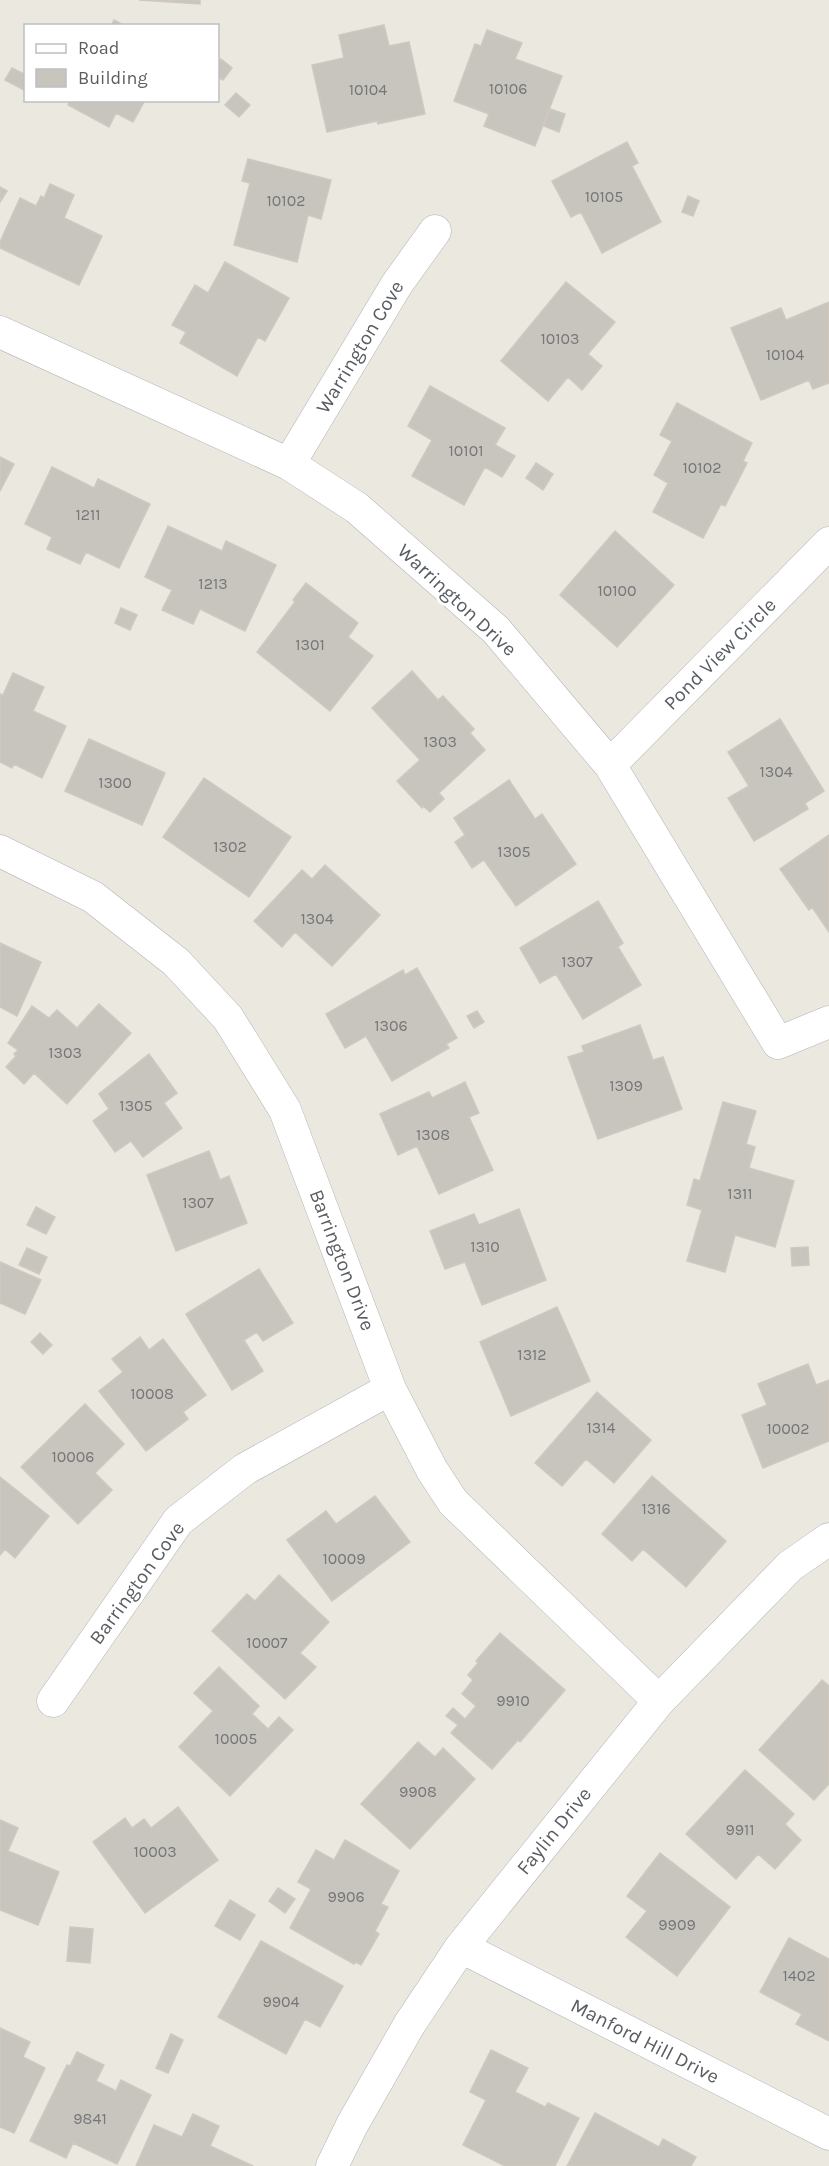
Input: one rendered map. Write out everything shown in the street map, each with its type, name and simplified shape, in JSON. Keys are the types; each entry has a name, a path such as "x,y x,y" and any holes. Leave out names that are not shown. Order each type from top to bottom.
{"street":[{"name":"Warrington Cove","path":"289,464 397,284 435,231"},
{"name":"Warrington Drive","path":"0,332 289,464 357,508 496,630 610,765 778,1043 829,1022"},
{"name":"Pond View Circle","path":"610,765 829,543"},
{"name":"Barrington Drive","path":"0,851 93,897 176,962 228,1018 285,1110 390,1389 432,1470 453,1502 659,1701"},
{"name":"Barrington Cove","path":"53,1701 178,1521 245,1469 390,1389"},
{"name":"Faylin Drive","path":"332,2166 352,2125 409,2025 461,1947 659,1701 790,1566 829,1539"},
{"name":"Manford Hill Drive","path":"461,1947 829,2134"}],"building":[{"path":"139,0 200,0 200,4"},
{"path":"384,25 389,46 409,42 425,114 327,132 312,65 344,58 339,35"},
{"path":"487,30 522,43 515,59 562,76 535,146 484,126 489,114 454,101 475,44 481,46"},
{"path":"221,59 232,68 223,80 219,78"},
{"path":"12,68 24,74 24,90 5,80"},
{"path":"236,93 250,105 239,117 225,105"},
{"path":"69,102 144,102 133,122 116,113 109,127 68,105"},
{"path":"550,109 565,114 559,132 544,126"},
{"path":"627,142 638,163 632,166 661,222 602,253 581,212 571,217 552,181"},
{"path":"248,159 331,180 321,219 308,215 297,262 234,245 250,183 242,181"},
{"path":"50,184 74,195 64,218 102,236 79,285 0,248 0,242 20,198 36,206 41,196 44,198"},
{"path":"0,187 7,191 0,202"},
{"path":"688,196 699,201 693,216 682,212"},
{"path":"225,262 289,298 265,341 258,337 237,376 180,343 186,332 172,325 195,285 208,293"},
{"path":"566,282 615,322 588,354 602,366 582,390 568,377 548,401 501,361"},
{"path":"829,302 829,383 813,389 809,380 761,400 731,328 781,308 786,320"},
{"path":"430,386 505,428 495,445 515,456 502,477 485,467 464,505 412,476 432,440 408,426"},
{"path":"677,403 752,443 743,461 747,463 725,506 721,504 703,538 653,512 668,483 654,475 672,441 660,435"},
{"path":"0,457 14,464 0,491"},
{"path":"536,463 553,474 543,490 526,478"},
{"path":"52,467 94,488 98,479 150,504 119,568 86,552 80,564 47,549 52,537 25,524"},
{"path":"168,526 222,551 226,541 276,565 245,631 200,609 193,624 162,610 172,590 145,577"},
{"path":"615,531 674,585 617,647 560,595"},
{"path":"306,583 358,623 348,637 373,656 330,711 257,652 295,602 293,600"},
{"path":"121,608 137,615 130,630 115,623"},
{"path":"412,671 438,700 443,696 474,729 470,733 485,750 439,793 444,799 430,812 423,806 422,808 397,781 420,760 372,708"},
{"path":"13,673 44,687 33,711 66,726 42,778 14,764 12,768 0,762 0,694 3,695"},
{"path":"780,719 824,791 805,803 808,809 754,841 728,798 749,786 728,752"},
{"path":"89,739 165,773 142,825 65,791"},
{"path":"204,778 291,837 249,897 163,837"},
{"path":"509,780 535,819 542,814 576,864 516,906 484,860 472,868 455,842 465,835 454,818"},
{"path":"829,835 829,932 812,907 809,910 780,869"},
{"path":"325,865 380,915 332,966 295,932 282,947 254,921 302,870 312,879"},
{"path":"598,901 623,943 618,947 641,985 583,1019 556,974 540,983 520,948"},
{"path":"0,943 41,962 17,1016 0,1007"},
{"path":"417,968 457,1038 446,1044 449,1048 392,1081 366,1036 345,1048 326,1014 403,970 405,975"},
{"path":"99,1004 131,1033 67,1104 34,1073 24,1084 6,1067 16,1056 14,1054 18,1050 8,1043 32,1006 49,1018 57,1010 77,1028"},
{"path":"477,1011 484,1022 474,1028 467,1016"},
{"path":"640,1025 653,1060 663,1057 682,1109 598,1139 568,1057 584,1052 582,1046"},
{"path":"149,1054 177,1093 164,1103 182,1128 143,1157 131,1141 115,1152 93,1121 109,1109 99,1094"},
{"path":"465,1082 479,1113 469,1117 493,1170 439,1194 417,1146 398,1155 380,1114 429,1092 432,1098"},
{"path":"723,1102 756,1111 746,1144 755,1147 749,1168 794,1181 775,1247 735,1235 725,1272 687,1261 702,1210 687,1205 694,1179 700,1181"},
{"path":"209,1151 220,1180 229,1176 247,1223 176,1251 147,1175"},
{"path":"36,1207 55,1217 46,1234 27,1225"},
{"path":"519,1209 546,1280 482,1305 465,1262 445,1269 430,1231 474,1214 479,1225"},
{"path":"808,1247 809,1265 792,1266 791,1248"},
{"path":"27,1248 47,1257 39,1274 19,1265"},
{"path":"0,1262 41,1280 25,1314 0,1303"},
{"path":"259,1269 293,1323 263,1341 257,1332 244,1340 263,1371 232,1390 186,1314"},
{"path":"557,1307 590,1381 511,1416 480,1342"},
{"path":"40,1333 52,1345 43,1354 31,1342"},
{"path":"140,1337 149,1350 163,1339 206,1395 183,1412 188,1419 146,1451 99,1391 123,1372 112,1359"},
{"path":"808,1364 816,1385 829,1380 829,1441 763,1468 742,1415 767,1405 758,1384"},
{"path":"597,1392 651,1440 614,1483 586,1459 562,1486 535,1463"},
{"path":"85,1404 124,1444 95,1473 112,1490 78,1524 21,1467"},
{"path":"652,1476 726,1541 686,1587 643,1549 632,1561 602,1534"},
{"path":"0,1477 49,1516 15,1558 5,1549 0,1555"},
{"path":"375,1496 410,1542 332,1601 287,1540 326,1511 336,1524"},
{"path":"279,1575 329,1622 300,1653 316,1667 285,1699 212,1631 247,1594 255,1601"},
{"path":"500,1633 565,1690 520,1742 518,1740 492,1769 451,1733 458,1725 446,1716 453,1708 465,1719 476,1706 462,1694 473,1680 468,1675 478,1663 476,1661"},
{"path":"219,1667 259,1706 252,1714 268,1729 279,1717 293,1730 230,1796 179,1747 213,1711 194,1693"},
{"path":"822,1680 829,1686 829,1784 814,1800 759,1750"},
{"path":"418,1742 435,1757 443,1748 475,1779 410,1849 361,1804"},
{"path":"745,1770 794,1814 785,1824 801,1840 775,1869 758,1854 736,1879 686,1834"},
{"path":"178,1807 218,1860 145,1913 93,1842 125,1818 132,1828 144,1819 151,1828"},
{"path":"0,1820 18,1828 8,1851 59,1872 38,1925 0,1910"},
{"path":"345,1840 399,1871 381,1904 388,1907 375,1931 379,1934 361,1965 356,1962 354,1964 290,1928 311,1889 298,1882 316,1850 334,1860"},
{"path":"660,1853 730,1907 677,1976 626,1937 647,1911 627,1896"},
{"path":"278,1888 295,1899 285,1913 269,1901"},
{"path":"230,1900 255,1915 240,1940 215,1926"},
{"path":"70,1927 93,1929 90,1963 67,1961"},
{"path":"789,1938 829,1959 829,2041 796,2024 802,2014 760,1992"},
{"path":"261,1941 343,1986 320,2027 305,2019 286,2054 218,2017"},
{"path":"0,2028 30,2042 23,2057 45,2068 14,2133 0,2127"},
{"path":"171,2034 183,2040 168,2073 156,2068"},
{"path":"491,2050 528,2068 515,2092 545,2107 548,2103 579,2118 555,2166 505,2166 463,2145 486,2100 470,2092"},
{"path":"77,2052 104,2065 96,2081 116,2091 121,2080 151,2095 117,2164 73,2143 66,2158 30,2141 67,2065 70,2066"},
{"path":"595,2113 659,2147 663,2139 696,2157 691,2166 567,2166"},
{"path":"193,2114 219,2126 210,2146 253,2166 136,2166 154,2125 182,2137"}]}
